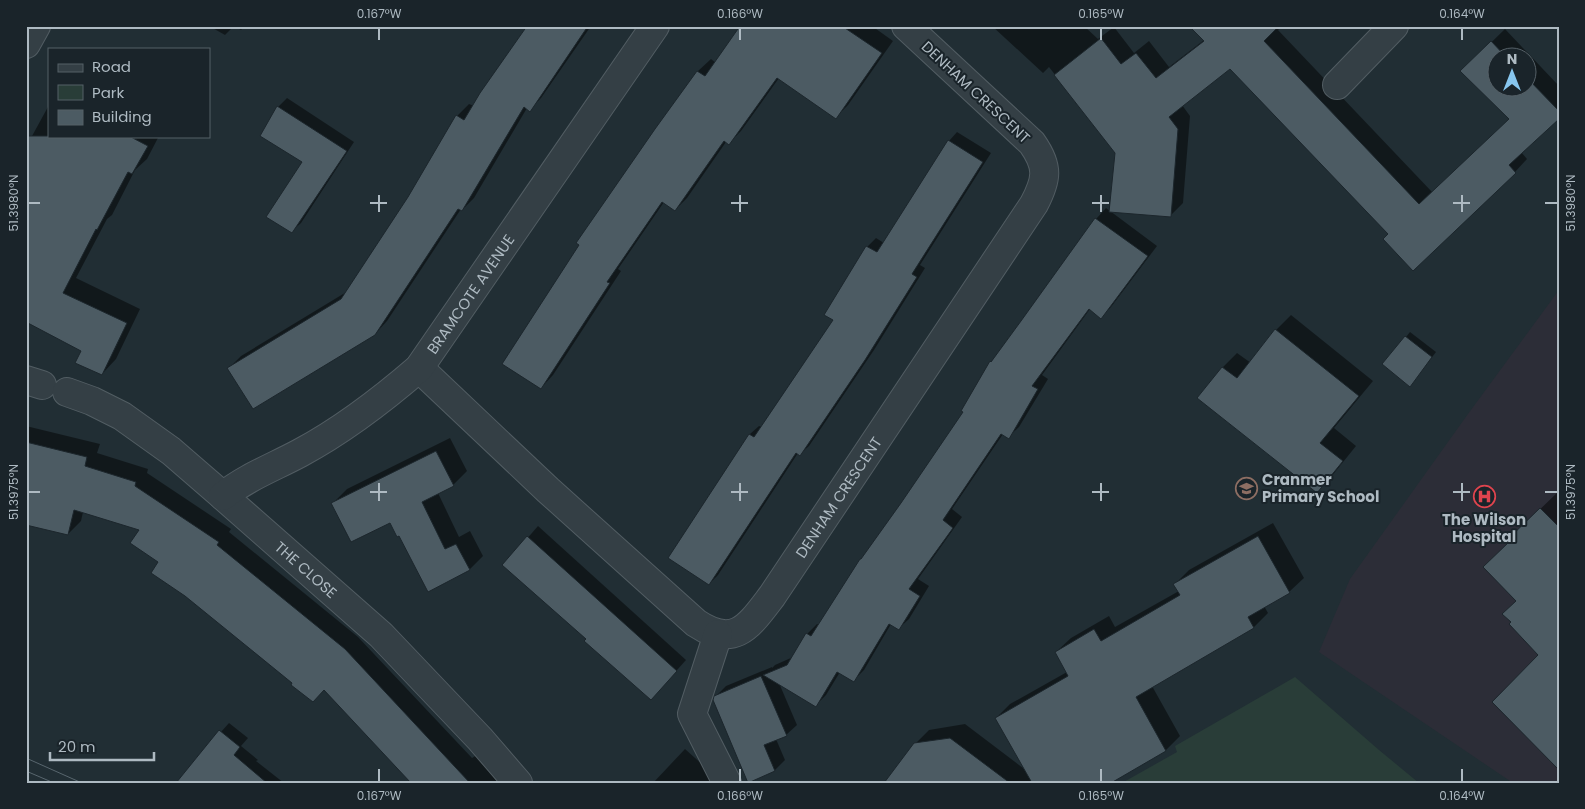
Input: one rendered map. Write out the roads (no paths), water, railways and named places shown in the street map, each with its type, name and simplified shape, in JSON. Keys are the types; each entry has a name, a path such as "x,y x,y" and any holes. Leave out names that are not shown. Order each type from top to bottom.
{"street":[{"path":"26,44 36,26"},
{"name":"BRAMCOTE AVENUE","path":"223,496 252,476 301,453 342,427 381,401 419,368 655,26"},
{"name":"DENHAM CRESCENT","path":"718,634 732,634 750,625 772,596 1034,204 1040,192 1044,179 1044,167 1041,155 1032,143 906,26"},
{"path":"1337,85 1394,26"},
{"path":"419,368 696,624 718,634 692,714 727,783"},
{"name":"THE CLOSE","path":"45,386 92,401 122,416 172,452 381,635 480,739 518,783"}],"tram line":[{"path":"26,758 82,783"},
{"path":"26,771 54,783"}],"place":[{"name":"Cranmer Primary School","path":"1246,488"},
{"name":"The Wilson Hospital","path":"1484,496"}]}
